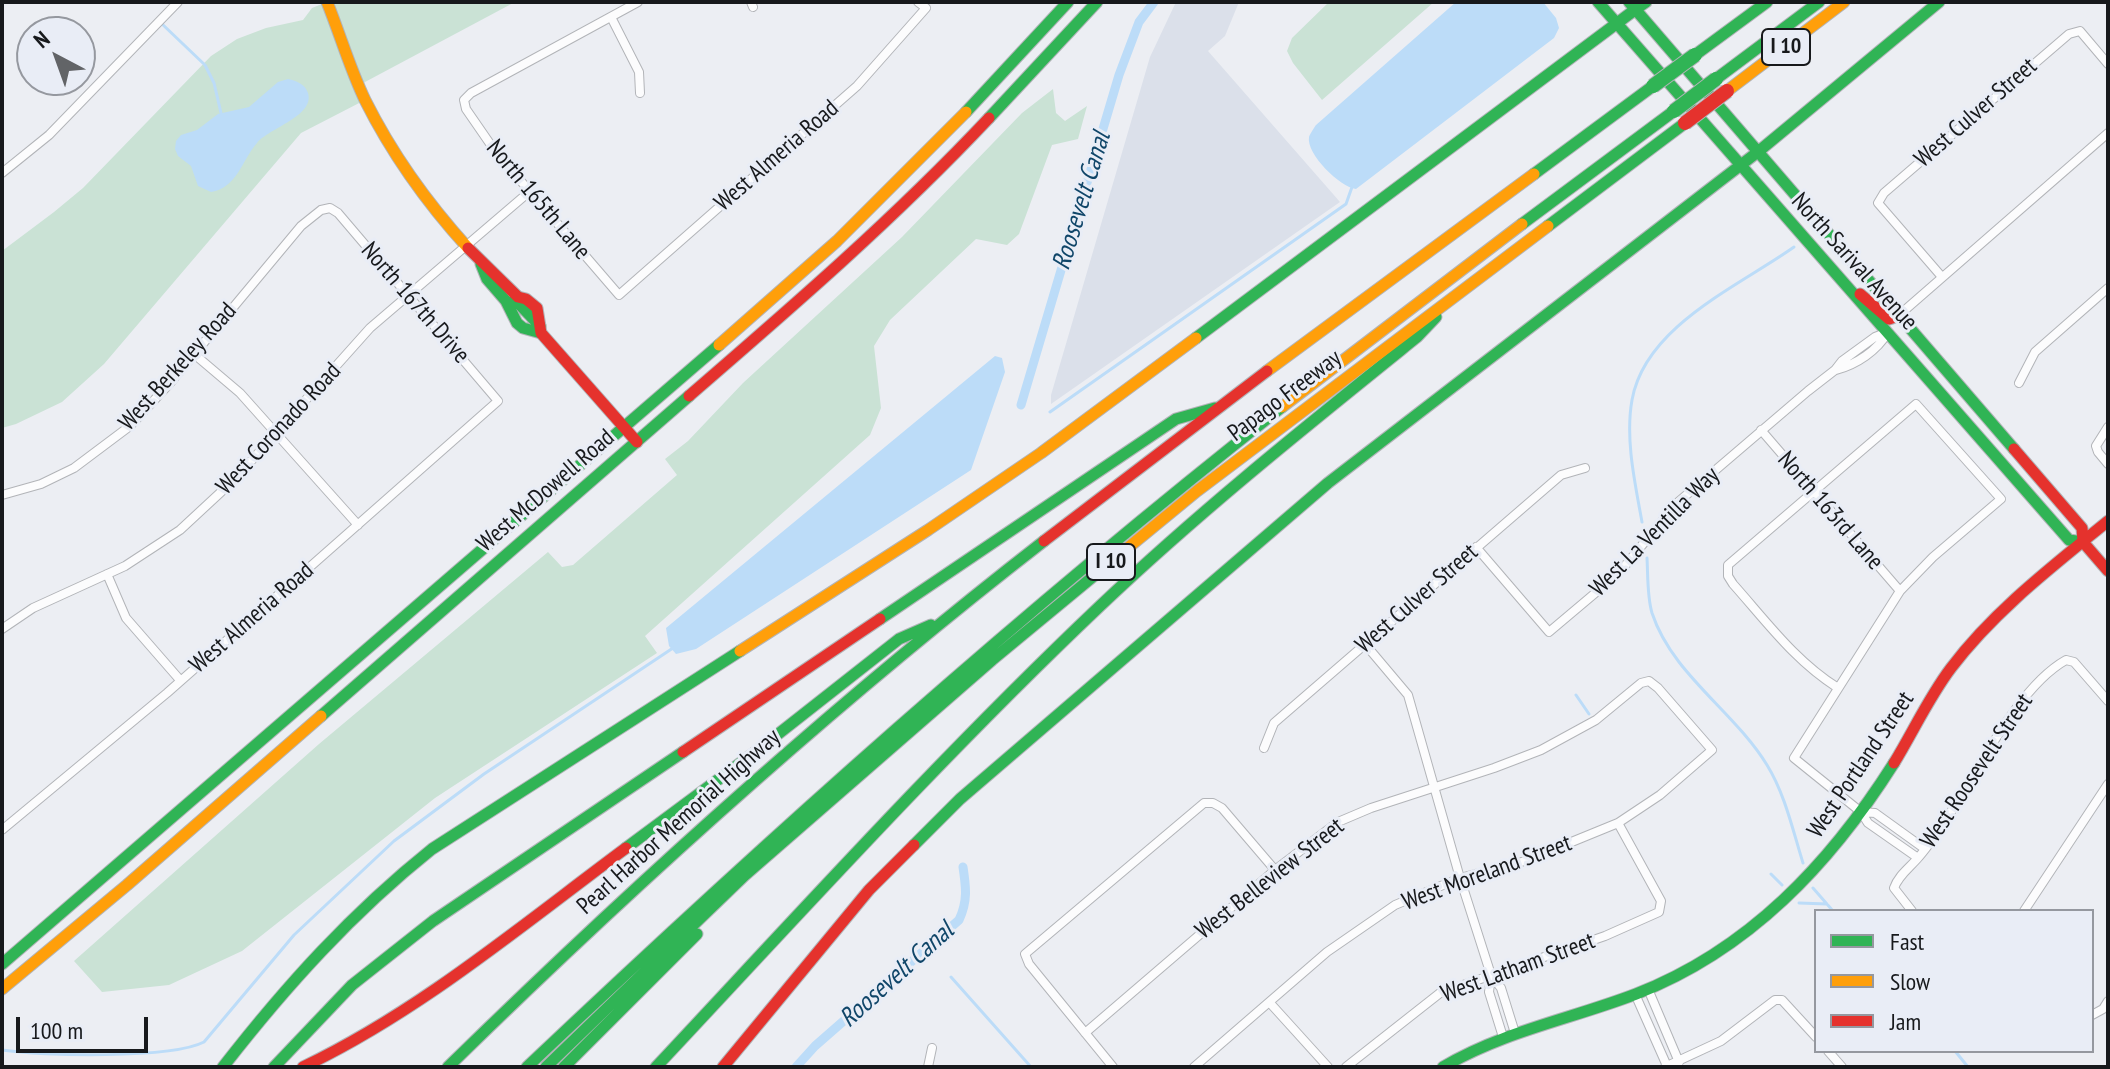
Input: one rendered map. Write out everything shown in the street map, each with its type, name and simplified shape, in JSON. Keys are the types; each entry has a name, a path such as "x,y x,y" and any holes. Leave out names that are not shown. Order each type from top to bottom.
{"main road":[{"path":"327,2 358,86 386,139 424,197 481,263 495,272 513,301 520,305 637,442"},
{"name":"West McDowell Road","path":"2,964 625,428 856,223 944,135 1068,2"},
{"name":"West McDowell Road","path":"2,989 127,885 851,255 975,133 1097,2"},
{"name":"North Sarival Avenue","path":"1598,2 2069,540 2083,542"},
{"name":"Papago Freeway","path":"946,618 1223,406 1767,2"},
{"path":"527,1067 704,899 976,657 1318,378 1674,111 1722,85 1819,2"},
{"name":"Papago Freeway","path":"773,851 992,660 1197,491 1685,123 1722,85 1844,2"},
{"path":"723,1067 838,926 892,866 982,779 1338,475 1740,167 1939,2"},
{"path":"223,1067 277,997 329,938 379,891 432,849 928,530 1041,453 1616,23 1637,4"},
{"name":"North Sarival Avenue","path":"1637,4 1898,316 2082,528 2083,542 2108,571"},
{"path":"1849,289 1874,303 1889,319 1898,316"},
{"path":"656,1067 1046,657 1172,540 1270,455 1417,337 1461,290"},
{"path":"1888,332 1893,330 1906,335 1939,375 1971,401"},
{"path":"274,1067 331,1005 382,959 554,839 1176,419 1223,406"},
{"name":"West Portland Street","path":"1443,1067 1483,1044 1642,992 1694,965 1753,926 1815,869 1861,812 1964,650 2108,521"},
{"path":"303,1067 349,1045 420,1000 743,762 899,639 946,618"},
{"name":"Pearl Harbor Memorial Highway","path":"448,1067 718,814 946,618"},
{"path":"564,1067 679,953 773,851"},
{"name":"I 10","path":"546,1067 773,851"}],"street":[{"path":"2,173 49,135 178,2"},
{"path":"638,2 611,17 639,72 640,93"},
{"name":"West Almeria Road","path":"619,295 857,86 922,5"},
{"name":"North 165th Lane","path":"611,17 471,93 464,100 466,109 487,140 619,295"},
{"name":"West Culver Street","path":"1942,277 1878,203 1884,193 2069,34 2080,31 2108,64"},
{"path":"1898,316 2108,133"},
{"name":"West Coronado Road","path":"2,629 33,608 135,560 180,530 235,479 370,328 529,192"},
{"name":"North 167th Drive","path":"330,208 338,213 498,401"},
{"name":"West Berkeley Road","path":"2,495 41,484 74,468 130,426 301,226 321,210 330,208"},
{"path":"2019,383 2035,352 2108,288"},
{"name":"West La Ventilla Way","path":"1476,547 1549,632 1619,573 1677,503 1842,361 1875,337 1888,332"},
{"path":"194,354 240,393 358,525"},
{"name":"West Almeria Road","path":"2,830 180,680 498,401"},
{"path":"1838,688 1813,672 1792,652 1728,576 1728,565 1916,404 2001,499 1933,557 1900,591 1794,758 1861,812 1868,823 1918,858"},
{"path":"2108,427 2096,446 2108,464"},
{"name":"North 163rd Lane","path":"1761,430 1900,591"},
{"path":"2101,435 2108,445"},
{"name":"West Culver Street","path":"1264,748 1274,723 1561,475 1585,468"},
{"path":"107,574 126,618 180,680"},
{"path":"1365,644 1408,695 1460,878 1491,975 1501,988 1509,1035"},
{"name":"West Roosevelt Street","path":"1910,909 1894,888 1897,880 1925,849 2036,684 2066,660 2074,662 2108,701"},
{"name":"West Belleview Street","path":"1085,1033 1275,870 1338,822 1371,808 1512,762 1569,737 1596,720 1641,683 1649,681"},
{"name":"West Moreland Street","path":"1194,1067 1327,952 1395,905 1460,878 1525,861 1618,823 1660,795 1712,750 1649,681"},
{"path":"2025,909 2108,784"},
{"path":"1113,1067 1029,964 1025,954 1204,803 1213,803 1222,808 1275,870"},
{"path":"1861,812 1875,813 1925,849"},
{"name":"West Latham Street","path":"1346,1067 1440,993 1605,936 1659,912 1661,901 1618,823"},
{"path":"1642,992 1679,1062"},
{"path":"1642,992 1666,1067 1721,1041 1775,1000 1782,1000 1814,1035"},
{"path":"2094,1015 2108,1001"},
{"path":"1270,1003 1328,1067"},
{"path":"928,1067 932,1048"}],"shaded area":[{"path":"1176,2 1239,2 1225,36 1208,51 1340,202 1051,404 1051,395 1150,57"}],"green space":[{"path":"327,2 515,2 365,82 358,87 365,100 301,133 104,364 62,402 2,428 2,251 83,188 211,56 237,39 266,28 303,20 312,8"},
{"path":"1329,2 1434,2 1322,100 1287,51 1292,38"},
{"path":"1053,89 1056,113 1065,121 1087,106 1078,139 1052,145 1019,234 1007,245 976,239 890,320 874,346 881,408 870,435 645,636 657,653 435,798 242,951 169,985 102,992 74,961 319,744 548,552 562,567 573,565 677,475 665,459 688,441 743,383 902,237 1022,113"}],"water":[{"path":"1456,2 1543,2 1556,18 1559,28 1554,38 1356,189 1349,187 1325,169 1313,152 1309,137 1314,127"},
{"path":"288,79 300,83 307,90 305,108 263,137 227,185 211,192 198,186 191,166 178,156 175,149 181,135 197,130 218,114 249,107 278,82"},
{"path":"995,356 1002,358 1005,372 971,470 696,649 676,654 669,646 666,628"}],"waterway":[{"name":"Roosevelt Canal","path":"1021,405 1119,75 1139,22 1154,2"},
{"path":"161,23 205,65 214,83 221,113"},
{"path":"1050,412 1346,204 1352,187"},
{"path":"1642,522 1630,430 1632,400 1640,374 1655,350 1697,310 1794,247"},
{"path":"1647,558 1650,606 1661,635 1688,674 1738,727 1767,765 1784,800 1803,863"},
{"path":"2,1050 74,1055 136,1054 204,1042 294,935 394,841 484,774 673,648"},
{"path":"1576,695 1589,714"},
{"name":"Roosevelt Canal","path":"796,1067 815,1046 959,920 966,894 963,867"},
{"path":"1771,874 1782,885"},
{"path":"1813,888 1831,909"},
{"path":"1799,903 1827,904"},
{"path":"951,977 1031,1067"},
{"path":"1957,1053 1968,1067"}],"traffic: fast":[{"path":"966,112 1068,2"},
{"path":"989,118 1097,2"},
{"path":"1598,2 2069,540 2083,542"},
{"path":"1629,2 2014,449"},
{"path":"1636,9 1646,2"},
{"path":"1695,55 1767,2"},
{"path":"1716,79 1819,2"},
{"path":"1759,151 1939,2"},
{"path":"1196,338 1636,9"},
{"path":"1653,86 1695,55"},
{"path":"1674,111 1716,79"},
{"path":"1534,174 1653,86"},
{"path":"1522,224 1674,111"},
{"path":"1548,226 1685,123"},
{"path":"914,845 960,799 1328,483 1759,151"},
{"path":"481,264 487,279 506,301 517,323 541,333"},
{"path":"513,301 518,297 520,305 540,326"},
{"path":"656,1067 930,775 1100,606 1216,502 1417,337 1436,317"},
{"path":"2,964 719,345"},
{"path":"321,716 689,396"},
{"path":"527,1067 710,896 897,728 1087,565 1282,407"},
{"path":"880,619 1176,419 1215,408"},
{"path":"448,1067 738,795 889,666 1044,541"},
{"path":"546,1067 745,875 992,660 1107,565"},
{"path":"626,848 899,639 931,625"},
{"path":"223,1067 321,952 374,899 432,849 740,651"},
{"path":"274,1067 352,985 433,921 683,752"},
{"path":"1443,1067 1490,1044 1636,994 1677,976 1715,954 1783,900 1814,869 1843,836 1894,763"},
{"path":"564,1067 697,934"}],"traffic: slow":[{"path":"327,2 365,100 387,140 412,178 468,248"},
{"path":"1727,91 1844,2"},
{"path":"719,345 837,241 966,112"},
{"path":"1267,371 1534,174"},
{"path":"1282,407 1522,224"},
{"path":"1107,565 1197,491 1548,226"},
{"path":"740,651 1041,453 1196,338"},
{"path":"2,989 321,716"}],"traffic: jam":[{"path":"1685,123 1727,91"},
{"path":"689,396 880,226 989,118"},
{"path":"468,248 518,297 537,308 541,333 637,442"},
{"path":"1860,294 1889,319 1898,316"},
{"path":"1044,541 1267,371"},
{"path":"2014,449 2082,528 2083,542 2108,571"},
{"path":"1894,763 1935,691 1968,647 2025,590 2108,521"},
{"path":"683,752 880,619"},
{"path":"723,1067 869,890 914,845"},
{"path":"303,1067 346,1045 429,993 626,848"}]}
